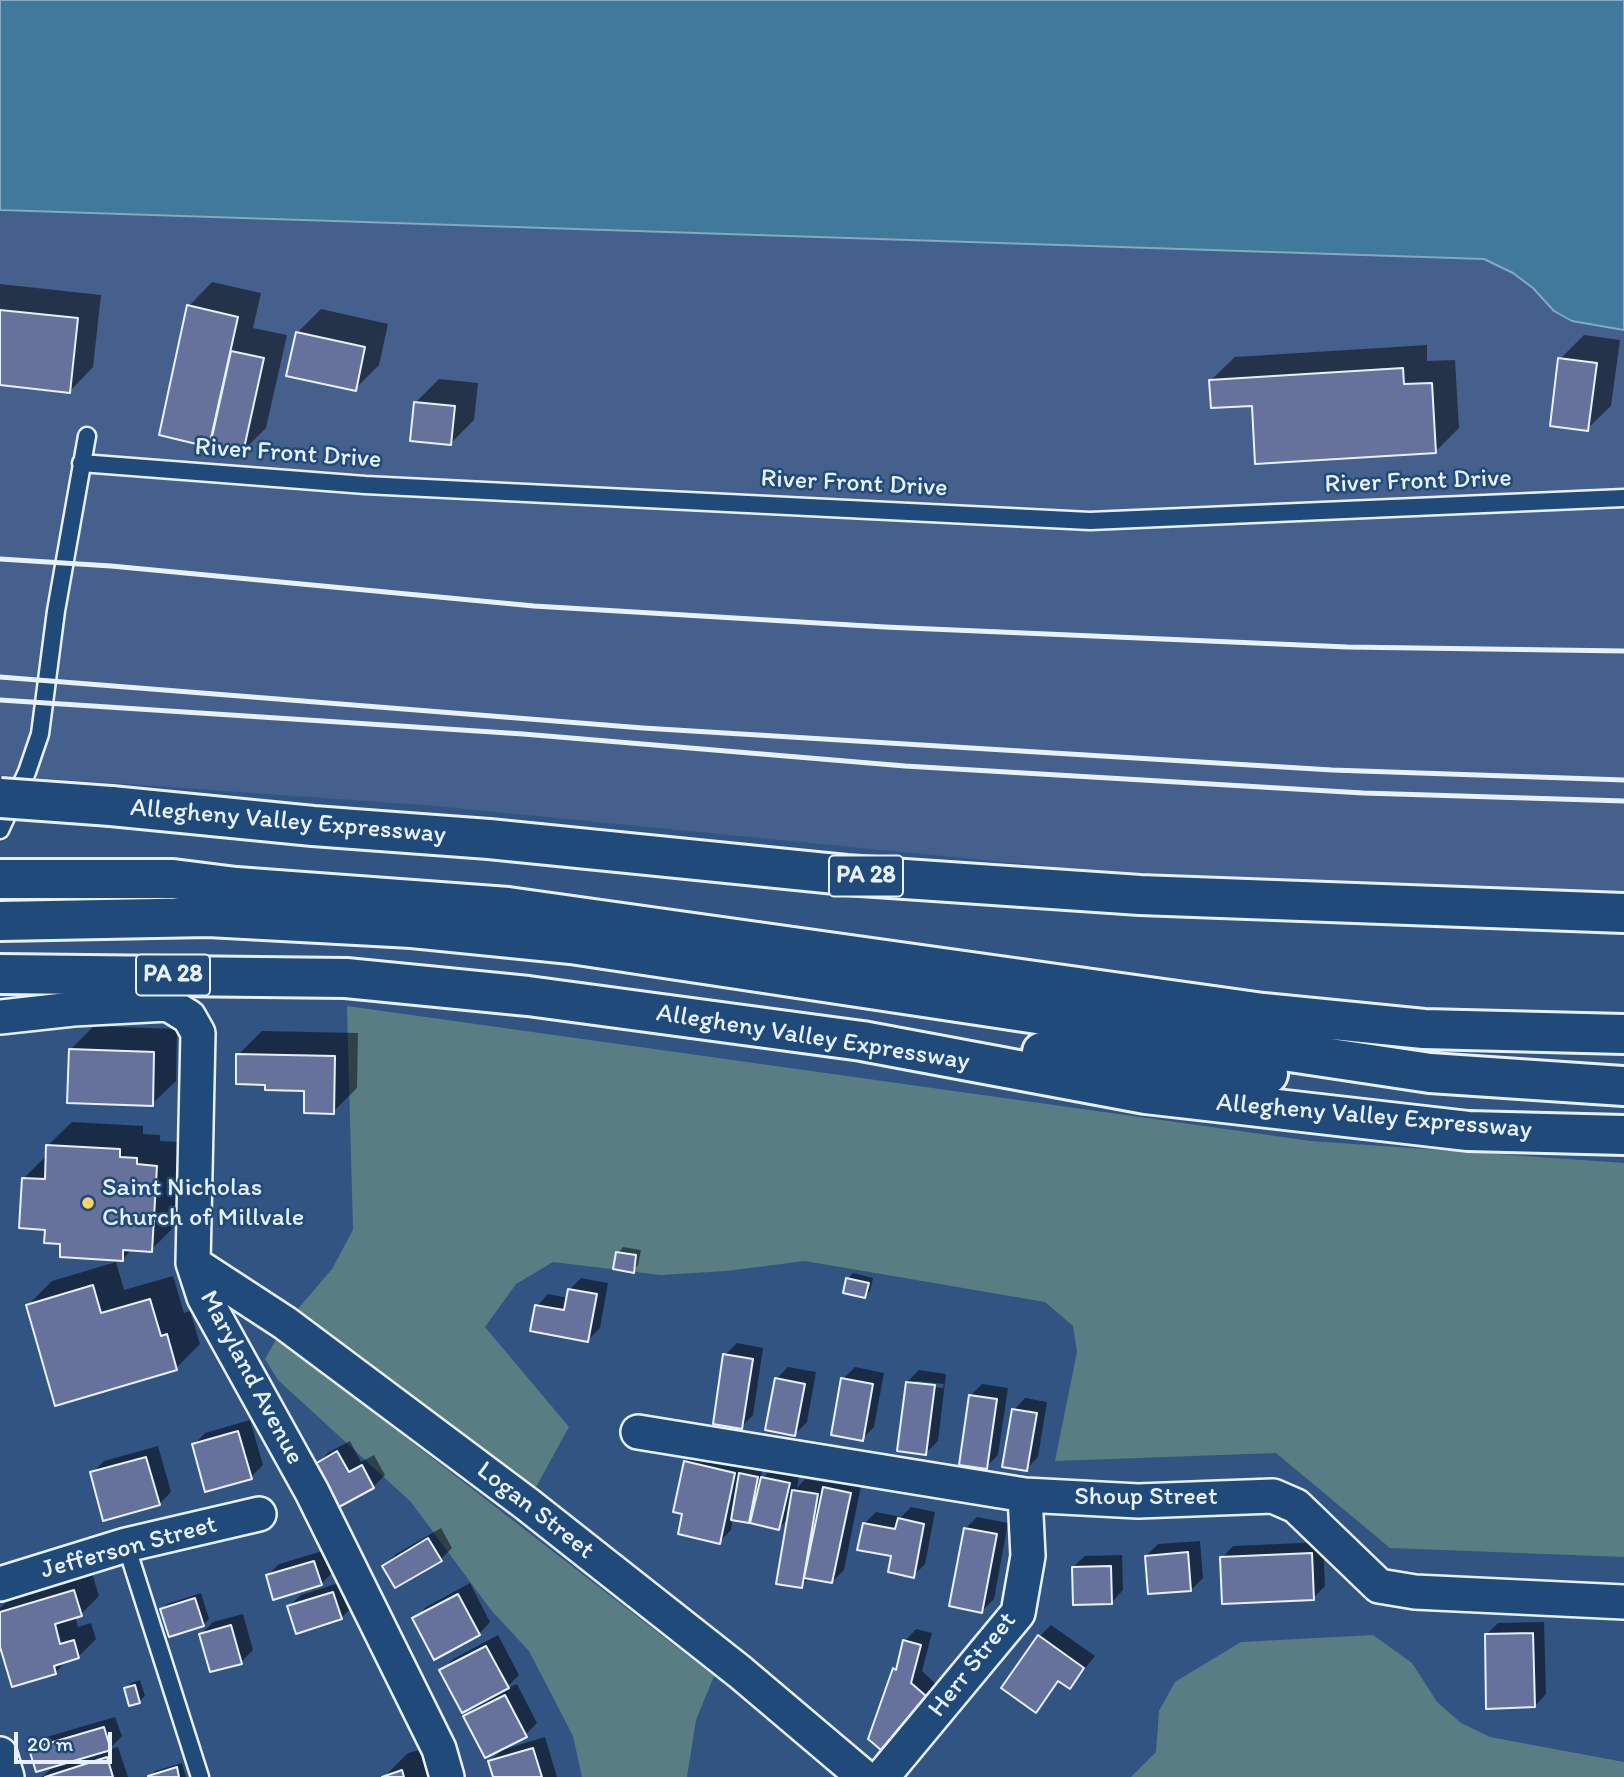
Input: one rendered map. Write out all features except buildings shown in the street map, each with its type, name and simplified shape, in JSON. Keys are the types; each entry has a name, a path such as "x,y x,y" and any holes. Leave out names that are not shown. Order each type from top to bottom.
{"highway":[{"path":"0,798 111,806"},
{"name":"Allegheny Valley Expressway","path":"0,811 111,806 313,826 489,839 846,875 1140,895 1624,913"},
{"path":"0,879 173,879 236,887 508,907 1263,1013 1424,1029 1624,1034"},
{"path":"0,921 208,917 412,928 571,944 1430,1073"},
{"name":"Allegheny Valley Expressway","path":"0,974 346,978 528,996 862,1041 1146,1094 1468,1130 1624,1135"},
{"path":"862,1041 1003,1048 1279,1075 1430,1073 1624,1086"}],"street":[{"name":"Maryland Avenue","path":"0,1017 74,1009 169,1004 189,1017 198,1033 193,1263 204,1297 318,1504 439,1749 447,1777"},
{"name":"Logan Street","path":"193,1263 285,1323 527,1503 740,1672 864,1777"},
{"name":"Shoup Street","path":"638,1432 1025,1495 1138,1501 1273,1496 1296,1507 1379,1586 1415,1592 1624,1602"},
{"name":"Herr Street","path":"883,1777 1018,1613 1028,1556 1025,1495"},
{"name":"Jefferson Street","path":"0,1584 126,1545 259,1514"},
{"path":"0,1754 7,1777"}],"lane":[{"path":"0,830 27,772 40,734 56,611 87,436"},
{"name":"River Front Drive","path":"81,463 365,485 1090,521 1624,498"},
{"path":"126,1545 200,1777"}],"shaded area":[{"path":"0,0 1624,0 1624,330 1572,321 1554,311 1533,288 1513,273 1484,259 0,210"},
{"path":"0,211 1484,259 1513,273 1533,288 1554,311 1572,321 1624,330 1624,895 1084,870 436,806 0,775"}],"green space":[{"path":"347,1006 1311,1141 1624,1163 1624,1557 1390,1548 1276,1453 1055,1461 1077,1352 1073,1326 1045,1302 805,1261 726,1271 661,1275 553,1262 516,1284 485,1327 569,1427 536,1487 297,1310 332,1269 353,1230"},
{"path":"277,1338 714,1676 696,1720 687,1777 582,1777 573,1736 529,1651 491,1610 411,1502 278,1380 265,1359"},
{"path":"1373,1635 1412,1663 1437,1702 1461,1723 1490,1737 1624,1762 1624,1777 1131,1777 1156,1752 1159,1711 1175,1682 1241,1642"}],"railway":[{"path":"0,559 111,566 534,606 885,627 1347,647 1624,651"},
{"path":"0,677 643,728 1332,770 1624,780"},
{"path":"0,700 523,734 905,766 1363,793 1624,801"}],"place":[{"name":"Saint Nicholas Church of Millvale","path":"88,1203"}]}
